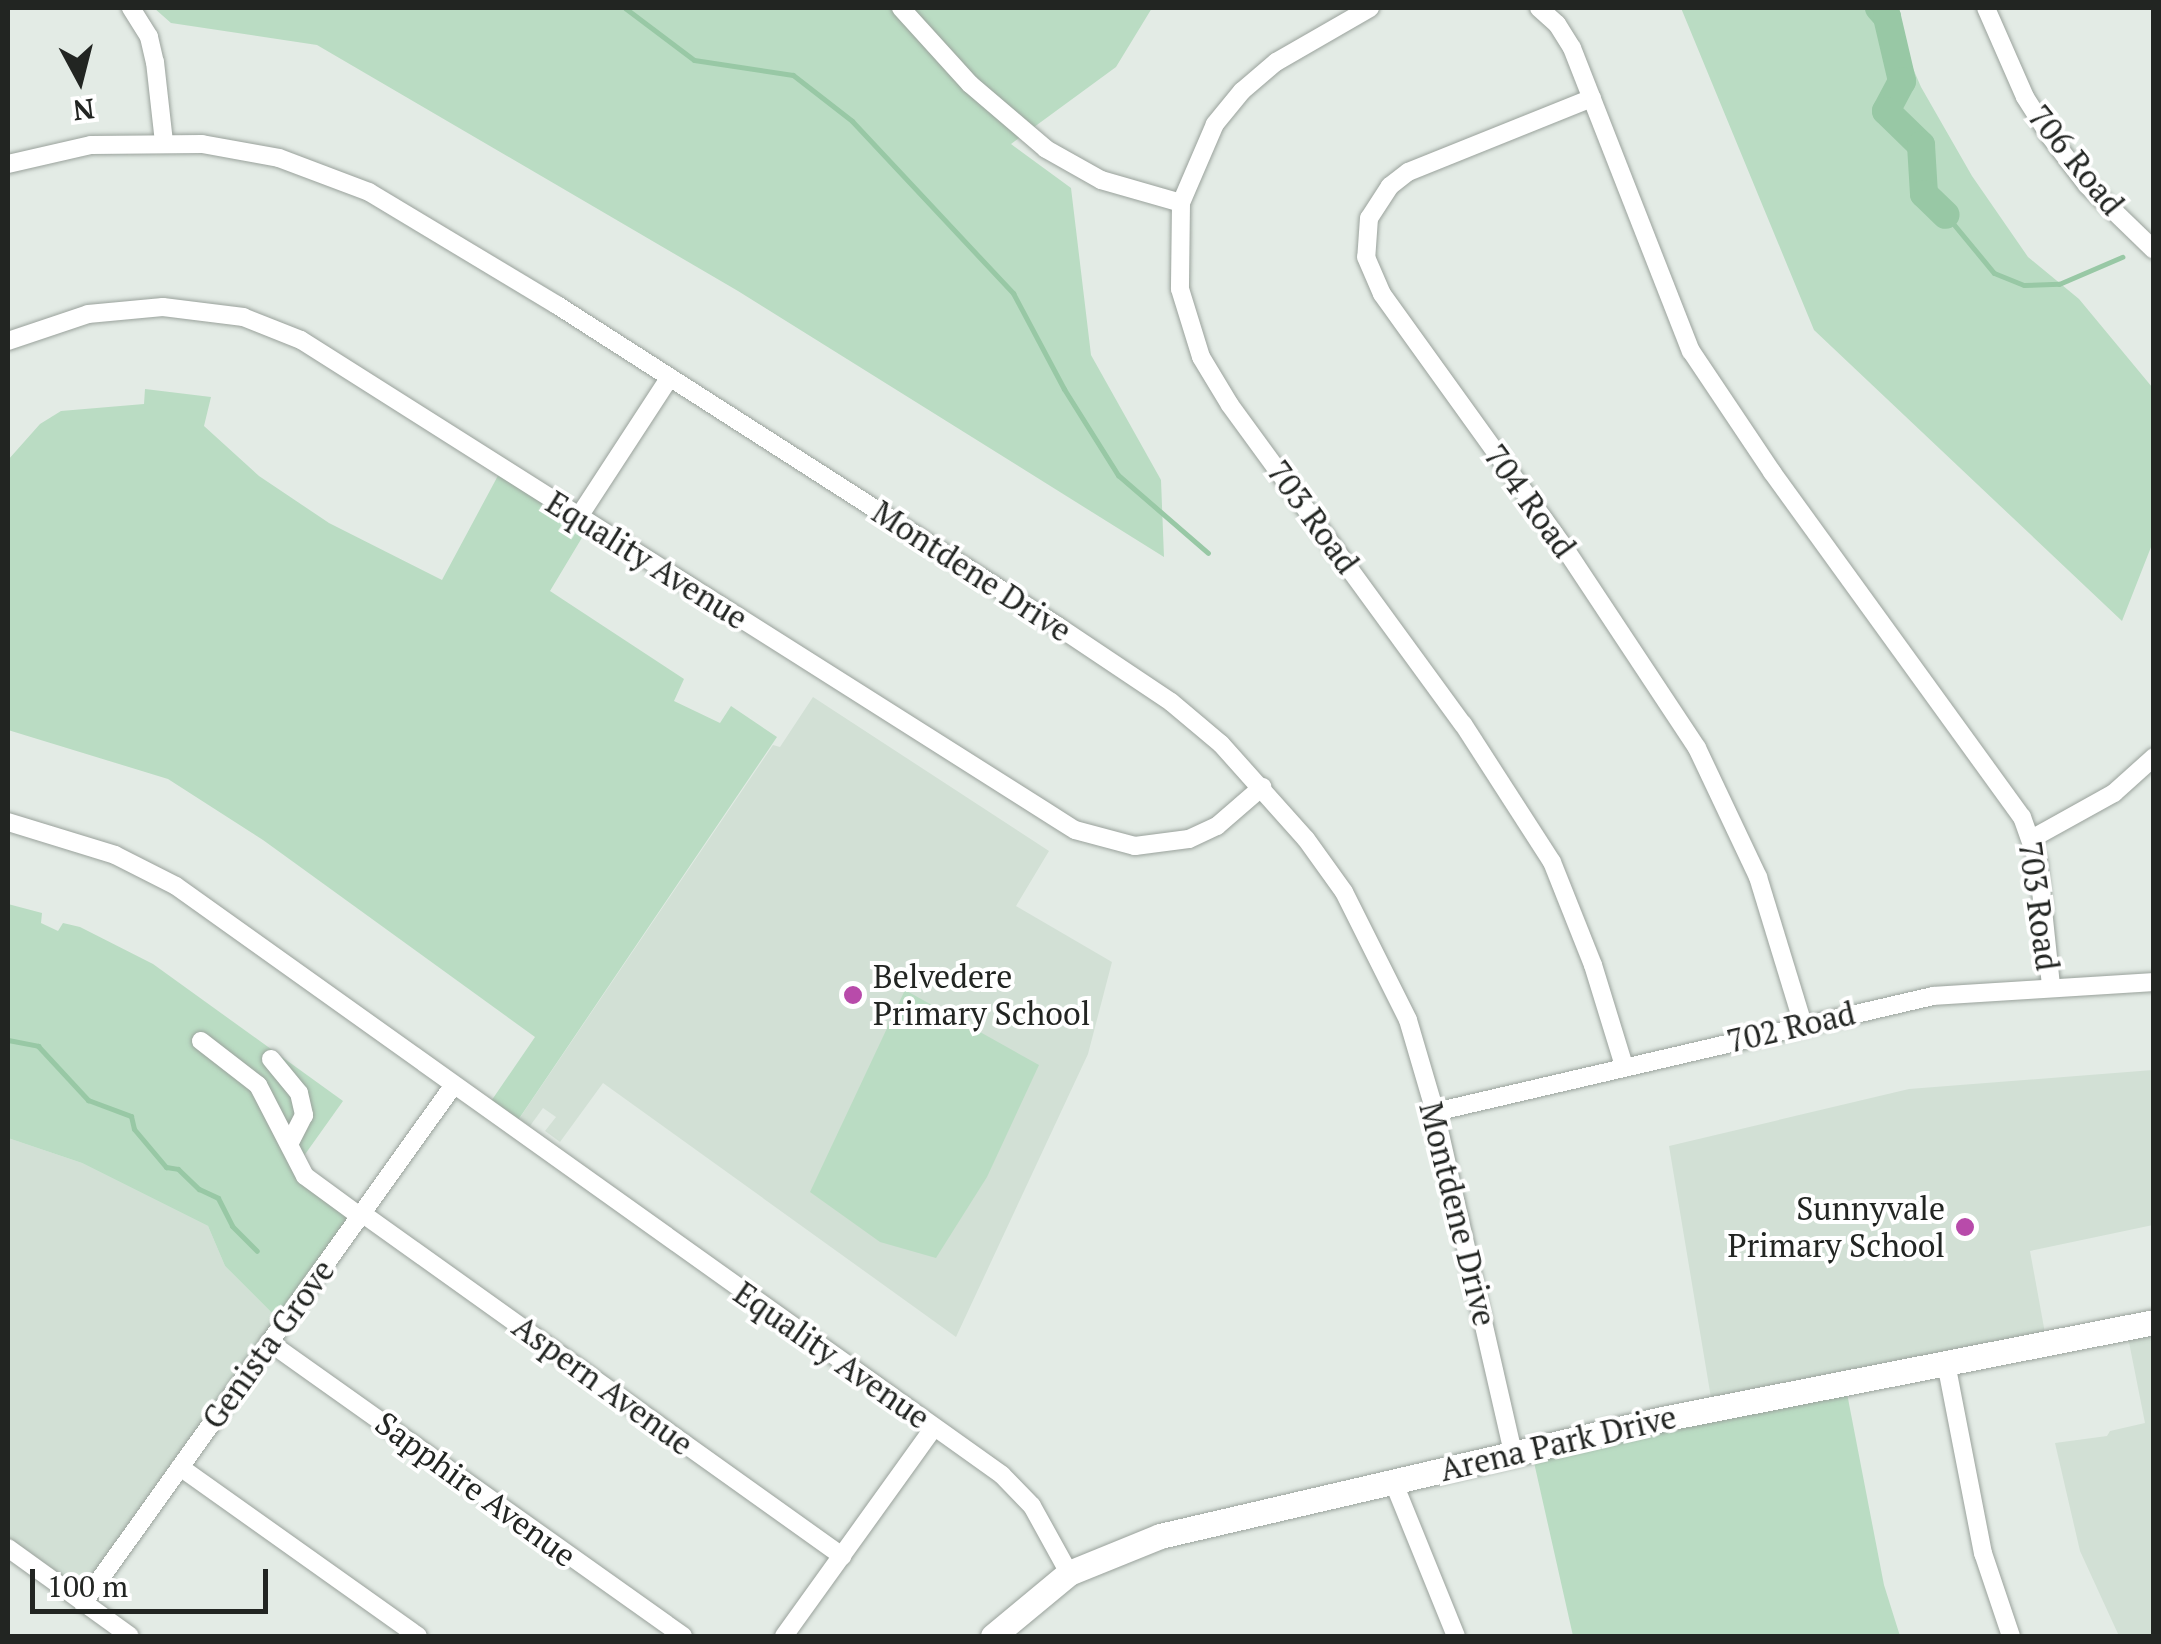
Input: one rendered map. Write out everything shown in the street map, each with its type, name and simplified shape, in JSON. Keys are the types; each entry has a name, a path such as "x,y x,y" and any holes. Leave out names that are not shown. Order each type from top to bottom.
{"street":[{"path":"131,8 149,36 156,62 164,142"},
{"path":"901,8 970,84 1046,150 1101,180 1181,202"},
{"name":"703 Road","path":"1370,8 1297,48 1242,90 1200,150 1181,202 1180,289 1202,358 1230,405 1463,724 1552,862 1588,949 1624,1066"},
{"name":"703 Road","path":"1539,8 1557,24 1572,48 1691,351 1772,472 2005,788 2033,838 2048,931 2051,986"},
{"name":"706 Road","path":"1986,8 2025,96 2049,136 2087,185 2154,250"},
{"name":"704 Road","path":"1592,98 1408,172 1390,186 1369,218 1366,258 1382,294 1564,547 1697,748 1762,888 1803,1024"},
{"name":"Montdene Drive","path":"8,164 66,148 164,142 279,158 370,192 670,377 1170,702 1221,744 1262,787 1344,892 1408,1020 1435,1112 1514,1452"},
{"name":"Equality Avenue","path":"8,341 48,325 123,309 163,307 243,318 302,340 1075,830 1136,846 1189,838 1217,826 1262,787"},
{"path":"578,518 670,377"},
{"path":"2033,838 2114,794 2154,757"},
{"name":"Equality Avenue","path":"8,822 116,855 150,870 1016,1488 1032,1506 1069,1573"},
{"name":"702 Road","path":"1435,1112 1933,996 2154,982"},
{"name":"Aspern Avenue","path":"201,1041 258,1085 306,1176 842,1556"},
{"path":"271,1059 299,1093 304,1115 290,1142"},
{"name":"Genista Grove","path":"83,1602 453,1086"},
{"name":"Arena Park Drive","path":"992,1636 1069,1573 1160,1536 1514,1452 2154,1322"},
{"name":"Sapphire Avenue","path":"269,1342 683,1636"},
{"path":"1946,1363 1983,1553 2012,1636"},
{"path":"784,1636 934,1428"},
{"path":"180,1467 418,1636"},
{"path":"1393,1481 1456,1636"},
{"path":"8,1548 130,1636"}],"shaded area":[{"name":"Belvedere Primary School","path":"813,697 1049,851 1016,906 1112,962 1088,1054 956,1337 603,1083 560,1142 545,1131 556,1117 543,1108 530,1126 519,1119 773,745 780,747"},
{"path":"2153,1070 2153,1225 2030,1251 2047,1344 1713,1410 1669,1146 1909,1089"},
{"path":"8,1138 82,1163 208,1226 225,1266 282,1323 83,1603 8,1548"},
{"path":"2153,1322 2153,1636 2119,1636 2080,1551 2055,1443 2107,1436 2110,1431 2145,1423 2126,1327"}],"green space":[{"path":"154,8 1152,8 1116,67 1011,144 1071,188 1091,355 1161,480 1164,557 738,291 317,45 171,23"},
{"path":"1681,8 1887,8 1921,87 1972,176 2028,257 2079,299 2152,387 2153,542 2122,621 1814,330"},
{"path":"145,389 211,397 204,426 259,476 329,523 442,580 501,470 589,526 550,591 684,679 674,701 720,723 731,706 777,737 512,1129 485,1110 535,1037 263,840 168,779 8,730 8,460 40,424 61,411 144,404"},
{"path":"8,904 42,913 41,923 58,931 63,923 80,927 153,964 343,1101 301,1160 361,1217 282,1323 225,1266 208,1226 82,1163 8,1138"},
{"path":"905,990 1039,1065 987,1177 936,1258 880,1242 810,1192"},
{"path":"1845,1383 1884,1585 1900,1636 1573,1636 1531,1449"}],"waterway":[{"path":"625,8 694,60 793,75 852,121 1013,293 1064,389 1118,475 1208,553"},
{"path":"1879,8 1887,17 1902,81 1886,111 1921,145 1924,194 1946,215"},
{"path":"1946,215 1994,273 2024,285 2059,284 2122,257"},
{"path":"8,1040 38,1046 88,1100 131,1116 134,1129 166,1167 178,1169 199,1189 218,1198 232,1226 257,1251"}],"place":[{"name":"Belvedere Primary School","path":"853,995"},
{"name":"Sunnyvale Primary School","path":"1965,1227"}]}
